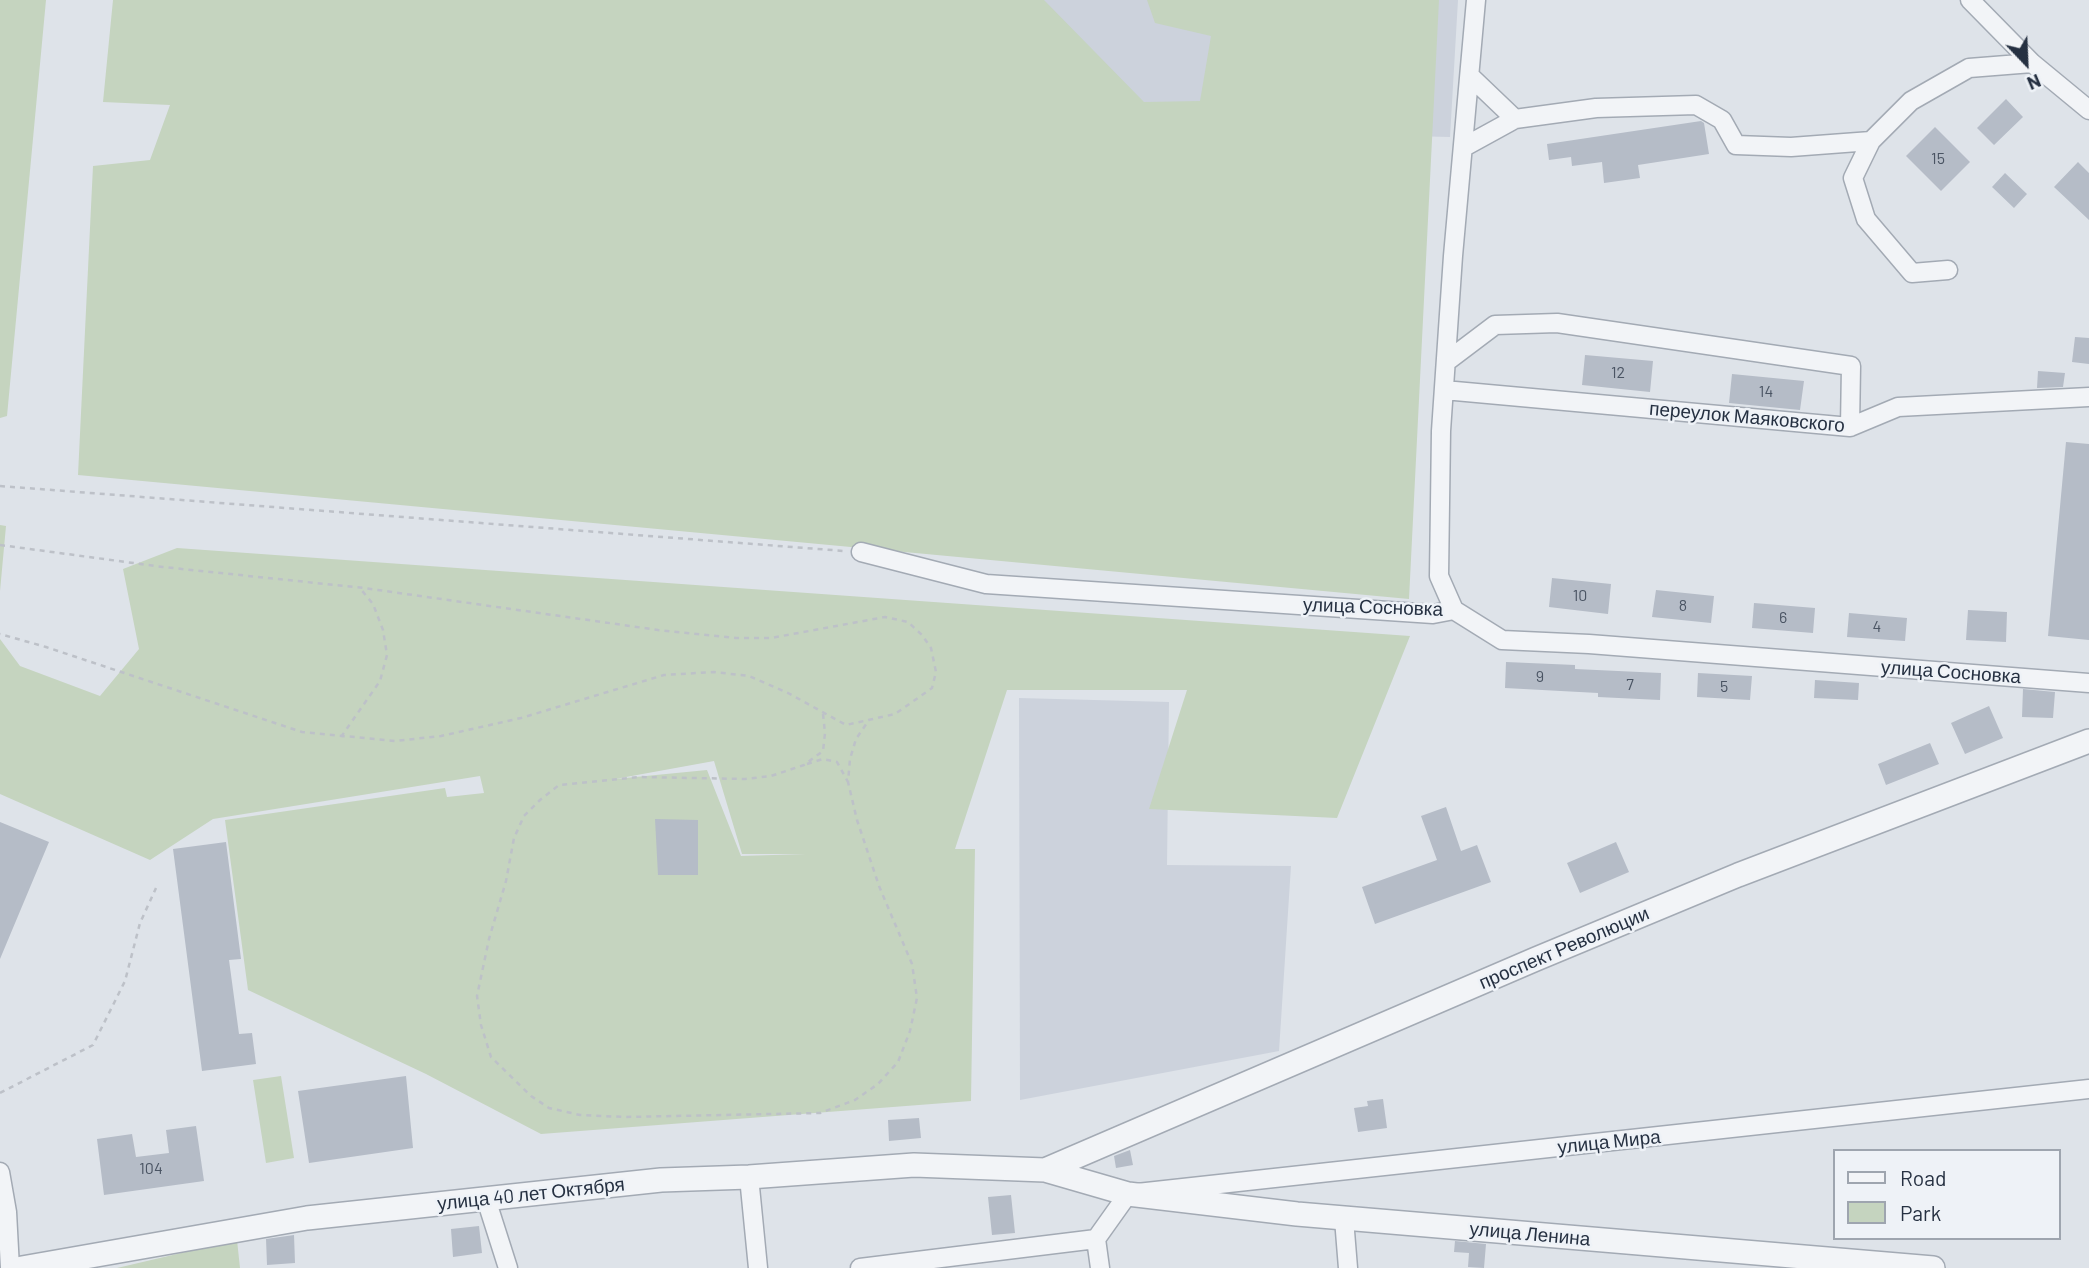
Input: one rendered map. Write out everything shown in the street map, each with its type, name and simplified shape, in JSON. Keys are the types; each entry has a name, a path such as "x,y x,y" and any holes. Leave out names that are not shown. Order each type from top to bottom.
{"street":[{"path":"1454,610 1439,576 1441,431 1476,0"},
{"path":"1970,0 2032,64 2089,110"},
{"path":"1948,270 1912,273 1866,219 1853,178 1871,141 1911,101 1969,68 2032,64"},
{"path":"1470,76 1515,119"},
{"path":"1464,147 1515,119 1596,108 1696,105 1723,120 1736,145 1791,147 1871,141"},
{"path":"1446,362 1495,325 1557,323 1852,366 1850,427"},
{"name":"переулок Маяковского","path":"1444,390 1850,427 1898,407 2089,397"},
{"name":"улица Сосновка","path":"861,552 986,584 1433,614 1454,610 1502,640 1589,643 2089,683"},
{"name":"проспект Революции","path":"1045,1170 1523,964 1738,875 2089,741"},
{"name":"улица Мира","path":"1128,1194 2089,1089"},
{"name":"улица 40 лет Октября","path":"22,1268 307,1218 661,1180 750,1177 914,1165 1045,1170"},
{"name":"улица Ленина","path":"1045,1170 1128,1194 1344,1219 1933,1268"},
{"path":"0,1172 7,1212 10,1268"},
{"path":"750,1177 758,1268"},
{"path":"1100,1268 1096,1239 1128,1194"},
{"path":"486,1199 508,1268"},
{"path":"1344,1219 1348,1268"},
{"path":"860,1268 1096,1239"}],"path":[{"path":"0,486 861,552"},
{"path":"0,545 163,567 359,587 658,630 736,638 771,638 885,617 908,622 922,635 930,648 936,672 932,688 895,715 846,725 748,676 714,672 664,675 521,718 441,736 395,741 341,737 289,728 46,646 0,634"},
{"path":"341,737 380,681 387,656 383,631 373,604 359,587"},
{"path":"804,765 823,751 823,713"},
{"path":"848,782 850,758 856,739 870,720"},
{"path":"822,759 836,762 848,782 857,820 879,886 912,964 917,998 910,1031 898,1062 878,1084 855,1100 820,1113 625,1117 580,1115 549,1108 531,1096 491,1057 481,1026 477,996 514,838 524,816 559,785 639,777 745,779 771,776 804,765 822,759"},
{"path":"0,1093 93,1045 125,981 140,923 156,888"}],"shaded area":[{"path":"962,0 1458,0 1450,137 1118,129"},
{"path":"1019,698 1169,702 1167,865 1291,866 1279,1051 1020,1100"}],"green space":[{"path":"0,0 46,0 7,416 0,418"},
{"path":"113,0 1044,0 1144,102 1200,101 1211,36 1155,23 1147,0 1439,0 1409,599 78,475 93,166 150,160 170,105 103,102"},
{"path":"0,525 6,526 0,591"},
{"path":"177,548 1410,636 1337,818 1149,809 1187,690 1007,690 955,849 975,849 971,1101 541,1134 426,1074 248,990 225,820 445,788 447,797 484,793 480,776 213,819 150,860 0,794 0,639 20,666 100,696 139,649 123,569","holes":["714,761 742,854 806,854 741,856 707,770 615,779"]},
{"path":"281,1076 294,1158 266,1163 253,1080"},
{"path":"237,1240 240,1268 117,1268"}],"building":[{"path":"2006,99 2023,117 1994,145 1977,128"},
{"path":"1701,121 1704,123 1709,154 1638,165 1640,178 1604,183 1602,162 1572,166 1571,157 1549,160 1547,144"},
{"path":"1935,127 1970,162 1941,191 1906,156"},
{"path":"2078,162 2089,173 2089,220 2054,187"},
{"path":"2005,173 2027,194 2014,208 1992,187"},
{"path":"2075,337 2089,338 2089,364 2072,362"},
{"path":"1585,355 1653,361 1650,392 1582,385"},
{"path":"2038,371 2065,373 2063,387 2037,388"},
{"path":"1732,374 1804,381 1800,410 1729,403"},
{"path":"2066,442 2089,444 2089,640 2048,636"},
{"path":"1552,578 1611,584 1608,614 1549,607"},
{"path":"1656,590 1714,596 1711,623 1652,617"},
{"path":"1754,603 1815,608 1813,633 1752,628"},
{"path":"1968,610 2007,612 2006,642 1966,640"},
{"path":"1849,613 1907,618 1905,641 1847,637"},
{"path":"1506,662 1661,673 1660,700 1598,697 1598,693 1505,688"},
{"path":"1698,673 1752,676 1750,700 1697,697"},
{"path":"1815,680 1859,683 1858,700 1814,698"},
{"path":"2023,689 2055,692 2053,718 2022,717"},
{"path":"1989,706 2003,738 1965,754 1951,723"},
{"path":"1930,743 1939,764 1886,785 1878,764"},
{"path":"1446,807 1461,851 1477,845 1491,882 1375,924 1362,887 1437,860 1421,816"},
{"path":"655,819 698,820 698,875 658,875"},
{"path":"0,822 49,842 0,959"},
{"path":"226,842 241,959 229,960 239,1034 252,1033 256,1064 202,1071 173,849"},
{"path":"1616,842 1629,872 1580,893 1567,863"},
{"path":"406,1076 413,1148 309,1163 298,1091"},
{"path":"1383,1099 1387,1128 1358,1132 1354,1108 1368,1106 1367,1101"},
{"path":"919,1118 921,1138 889,1141 888,1120"},
{"path":"196,1126 204,1181 104,1195 97,1139 132,1134 136,1157 169,1153 166,1130"},
{"path":"1130,1150 1133,1165 1116,1168 1114,1156"},
{"path":"1011,1195 1015,1233 992,1235 988,1197"},
{"path":"479,1226 482,1253 453,1257 451,1229"},
{"path":"294,1235 295,1263 267,1265 266,1239"},
{"path":"1455,1241 1486,1244 1484,1268 1468,1267 1469,1253 1454,1252"}]}
